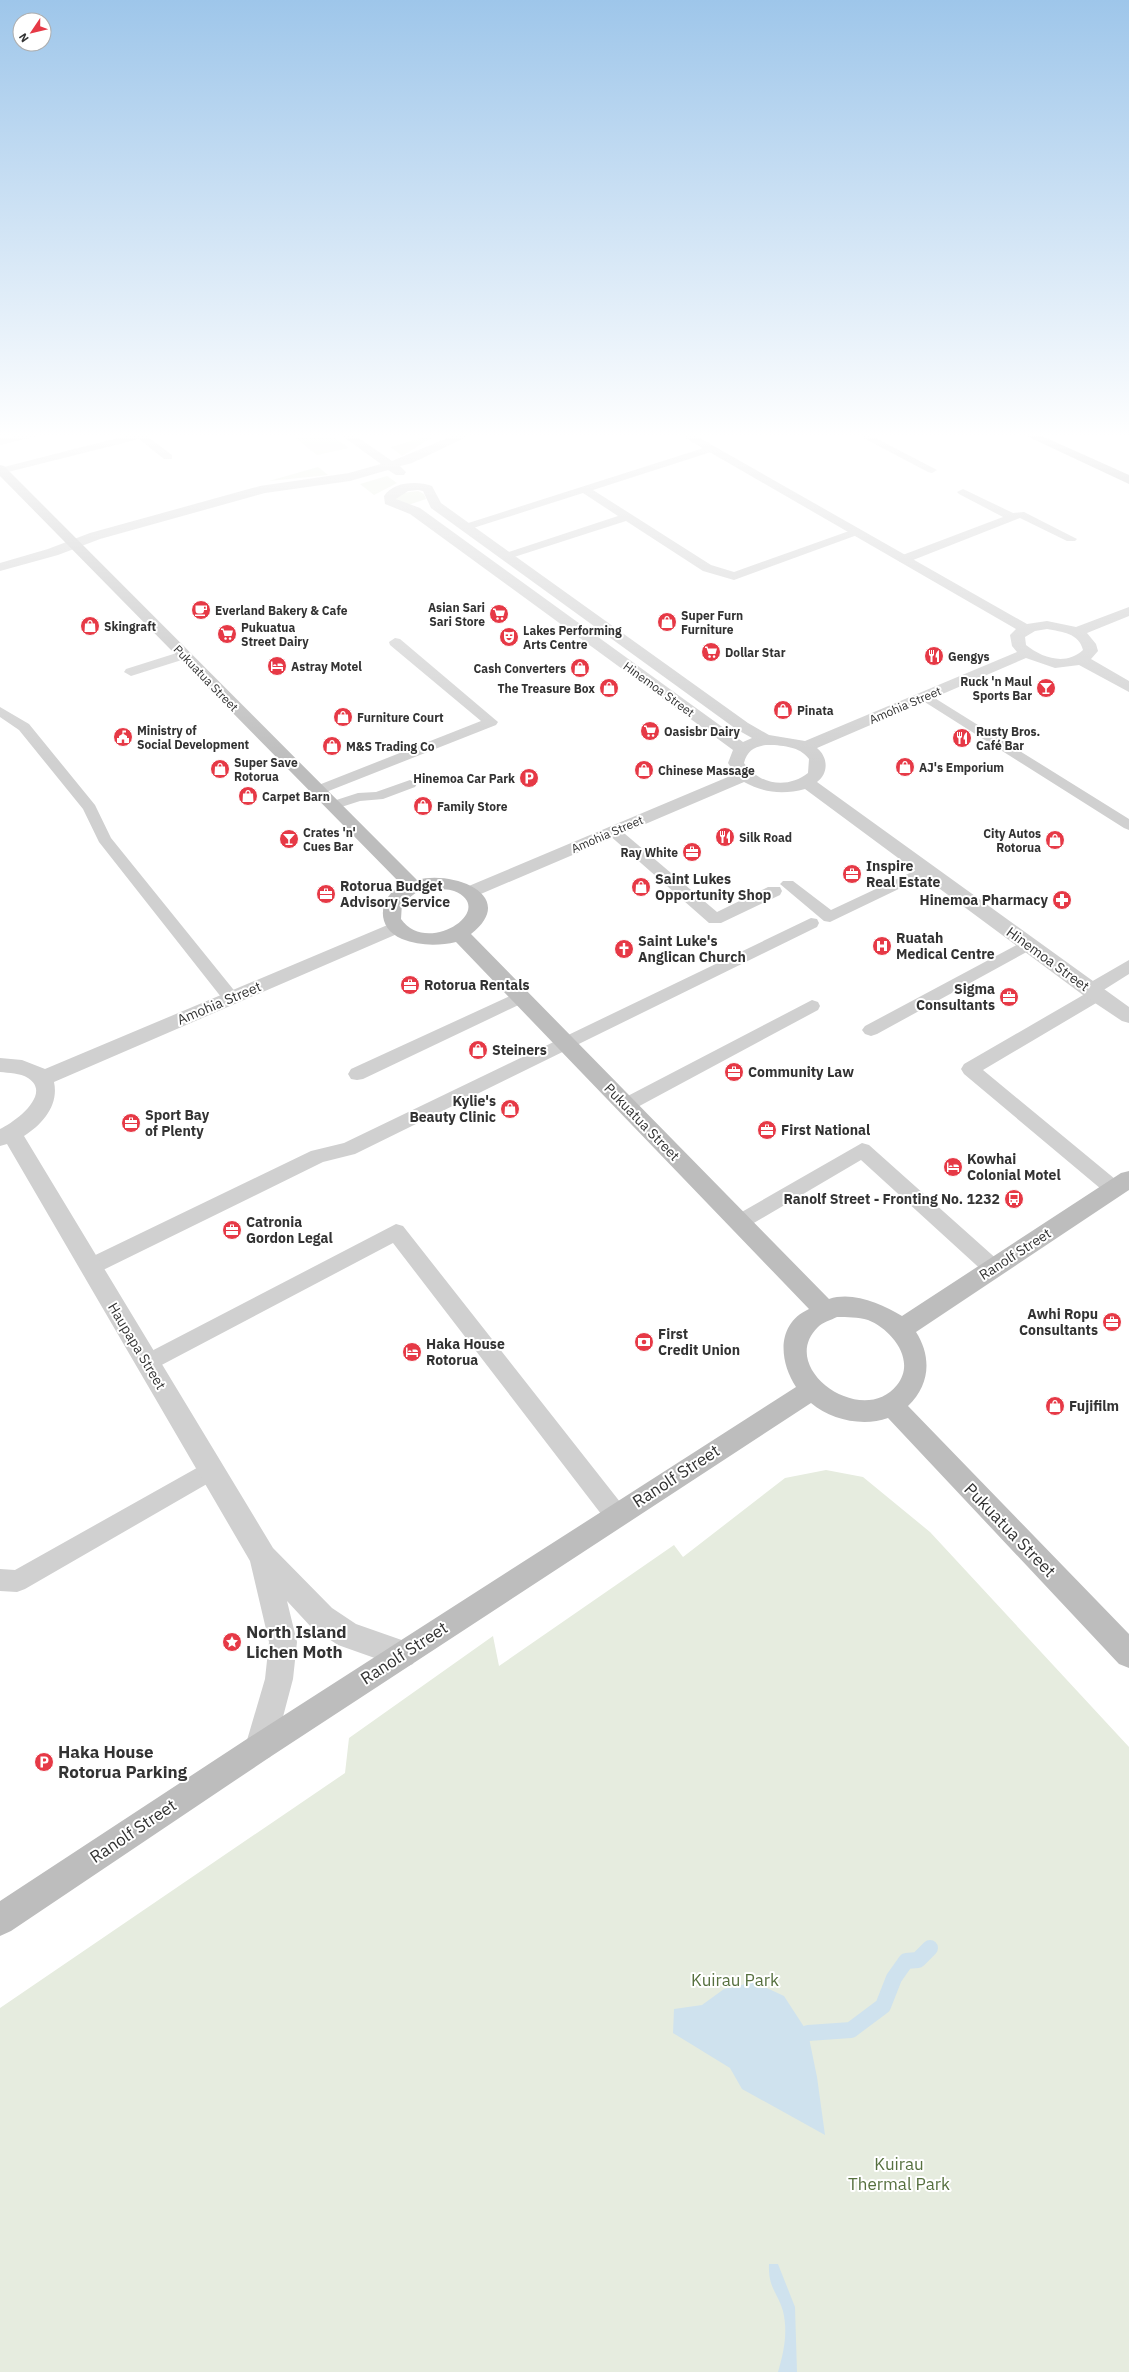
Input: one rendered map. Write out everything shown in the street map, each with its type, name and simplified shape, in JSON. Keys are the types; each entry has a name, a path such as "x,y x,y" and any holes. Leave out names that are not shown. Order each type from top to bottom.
{"main road":[{"name":"Pukuatua Street","path":"74,544 324,799 413,886"},
{"path":"444,882 454,884 470,892 477,900 479,909 477,918 470,926 460,933 449,937 425,939 404,933 397,927 391,918 390,909 394,900 402,892 413,886 423,883 444,882"},
{"name":"Pukuatua Street","path":"460,933 825,1310"},
{"name":"Ranolf Street","path":"901,1329 1122,1184"},
{"path":"849,1307 866,1309 882,1316 901,1329 915,1353 917,1368 914,1383 905,1395 892,1405 865,1412 850,1410 822,1399 811,1390 801,1376 794,1362 794,1347 797,1334 806,1322 825,1310 849,1307"},
{"name":"Ranolf Street","path":"0,1920 260,1747 811,1390"},
{"name":"Pukuatua Street","path":"892,1405 1129,1654"}],"street":[{"path":"0,567 77,543"},
{"name":"Hinemoa Street","path":"458,543 742,749"},
{"name":"Hinemoa Street","path":"489,543 742,726 766,740"},
{"path":"875,543 1026,629"},
{"path":"1076,632 1129,611"},
{"path":"1047,625 1076,632 1090,642 1091,651 1081,660 1061,663 1044,661 1026,653 1019,646 1016,640 1017,635 1026,629 1047,625"},
{"name":"Amohia Street","path":"805,747 1026,653"},
{"path":"1081,660 1129,686"},
{"path":"766,740 793,742 805,747 814,754 819,762 818,772 806,782 788,787 775,787 755,782 744,776 736,763 737,756 742,749 766,740"},
{"name":"Amohia Street","path":"470,892 744,776"},
{"name":"Hinemoa Street","path":"806,782 1124,1015"},
{"name":"Amohia Street","path":"42,1079 397,927"},
{"path":"0,1065 13,1065 31,1069 42,1079 46,1093 43,1108 30,1123 6,1136"},
{"name":"Haupapa Street","path":"6,1136 90,1267 263,1557 322,1618 348,1635 403,1654"},
{"name":"Haupapa Street","path":"260,1747 279,1679 283,1642 263,1557"}],"lane":[{"path":"507,556 548,543"},
{"path":"667,543 707,568 734,576 826,543"},
{"path":"904,559 946,543"},
{"path":"585,636 606,628"},
{"path":"324,799 491,722 395,642"},
{"path":"130,672 183,655"},
{"path":"925,696 1129,825"},
{"path":"0,711 24,727 90,808 104,839 231,998"},
{"path":"324,799 397,772"},
{"path":"324,799 378,796 410,784"},
{"path":"613,831 715,919 781,888 830,917 927,870"},
{"path":"90,1267 318,1156 348,1150 811,923"},
{"path":"870,1030 1028,944"},
{"path":"1122,1184 970,1069 1093,992 1129,966"},
{"path":"357,1074 521,996"},
{"path":"626,1105 812,1006"},
{"path":"740,1222 862,1150 993,1268"},
{"path":"147,1363 396,1232 616,1515"},
{"path":"0,1580 17,1581 211,1470"}],"green space":[{"name":"Kuirau Park","path":"826,1470 863,1477 930,1532 1129,1747 1129,2372 0,2372 0,2008 345,1773 349,1738 493,1636 499,1666 674,1545 683,1557 785,1478"}],"water":[{"path":"754,1982 784,1996 808,2033 817,2077 825,2135 742,2089 730,2068 673,2033 674,2009 702,2005 724,1989"},
{"path":"769,2264 778,2264 795,2307 797,2372 778,2372 784,2349 785,2327 781,2304 771,2284"}],"waterway":[{"path":"808,2033 851,2030 883,2006 894,1978 906,1961 918,1960 930,1948"}],"place":[{"name":"Everland Bakery & Cafe","path":"201,610"},
{"name":"Asian Sari Sari Store","path":"499,614"},
{"name":"Super Furn Furniture","path":"667,622"},
{"name":"Skingraft","path":"90,626"},
{"name":"Pukuatua Street Dairy","path":"227,634"},
{"name":"Lakes Performing Arts Centre","path":"509,637"},
{"name":"Dollar Star","path":"711,652"},
{"name":"Gengys","path":"934,656"},
{"name":"Astray Motel","path":"277,666"},
{"name":"Cash Converters","path":"580,668"},
{"name":"The Treasure Box","path":"609,688"},
{"name":"Ruck 'n Maul Sports Bar","path":"1046,688"},
{"name":"Pinata","path":"783,710"},
{"name":"Furniture Court","path":"343,717"},
{"name":"Oasisbr Dairy","path":"650,731"},
{"name":"Ministry of Social Development","path":"123,737"},
{"name":"Rusty Bros. Café Bar","path":"962,738"},
{"name":"M&S Trading Co","path":"332,746"},
{"name":"AJ's Emporium","path":"905,767"},
{"name":"Super Save Rotorua","path":"220,769"},
{"name":"Chinese Massage","path":"644,770"},
{"name":"Hinemoa Car Park","path":"529,778"},
{"name":"Carpet Barn","path":"248,796"},
{"name":"Family Store","path":"423,806"},
{"name":"Silk Road","path":"725,837"},
{"name":"Crates 'n' Cues Bar","path":"289,839"},
{"name":"City Autos Rotorua","path":"1055,840"},
{"name":"Ray White","path":"692,852"},
{"name":"Inspire Real Estate","path":"852,874"},
{"name":"Saint Lukes Opportunity Shop","path":"641,887"},
{"name":"Rotorua Budget Advisory Service","path":"326,894"},
{"name":"Hinemoa Pharmacy","path":"1062,900"},
{"name":"Ruatah Medical Centre","path":"882,946"},
{"name":"Saint Luke's Anglican Church","path":"624,949"},
{"name":"Rotorua Rentals","path":"410,985"},
{"name":"Sigma Consultants","path":"1009,997"},
{"name":"Steiners","path":"478,1050"},
{"name":"Community Law","path":"734,1072"},
{"name":"Kylie's Beauty Clinic","path":"510,1109"},
{"name":"Sport Bay of Plenty","path":"131,1123"},
{"name":"First National","path":"767,1130"},
{"name":"Kowhai Colonial Motel","path":"953,1167"},
{"name":"Ranolf Street - Fronting No. 1232","path":"1014,1199"},
{"name":"Catronia Gordon Legal","path":"232,1230"},
{"name":"Awhi Ropu Consultants","path":"1112,1322"},
{"name":"First Credit Union","path":"644,1342"},
{"name":"Haka House Rotorua","path":"412,1352"},
{"name":"Fujifilm","path":"1055,1406"},
{"name":"North Island Lichen Moth","path":"232,1642"},
{"name":"Haka House Rotorua Parking","path":"44,1762"}],"park label":[{"name":"Kuirau Thermal Park","path":"899,2174"}]}
